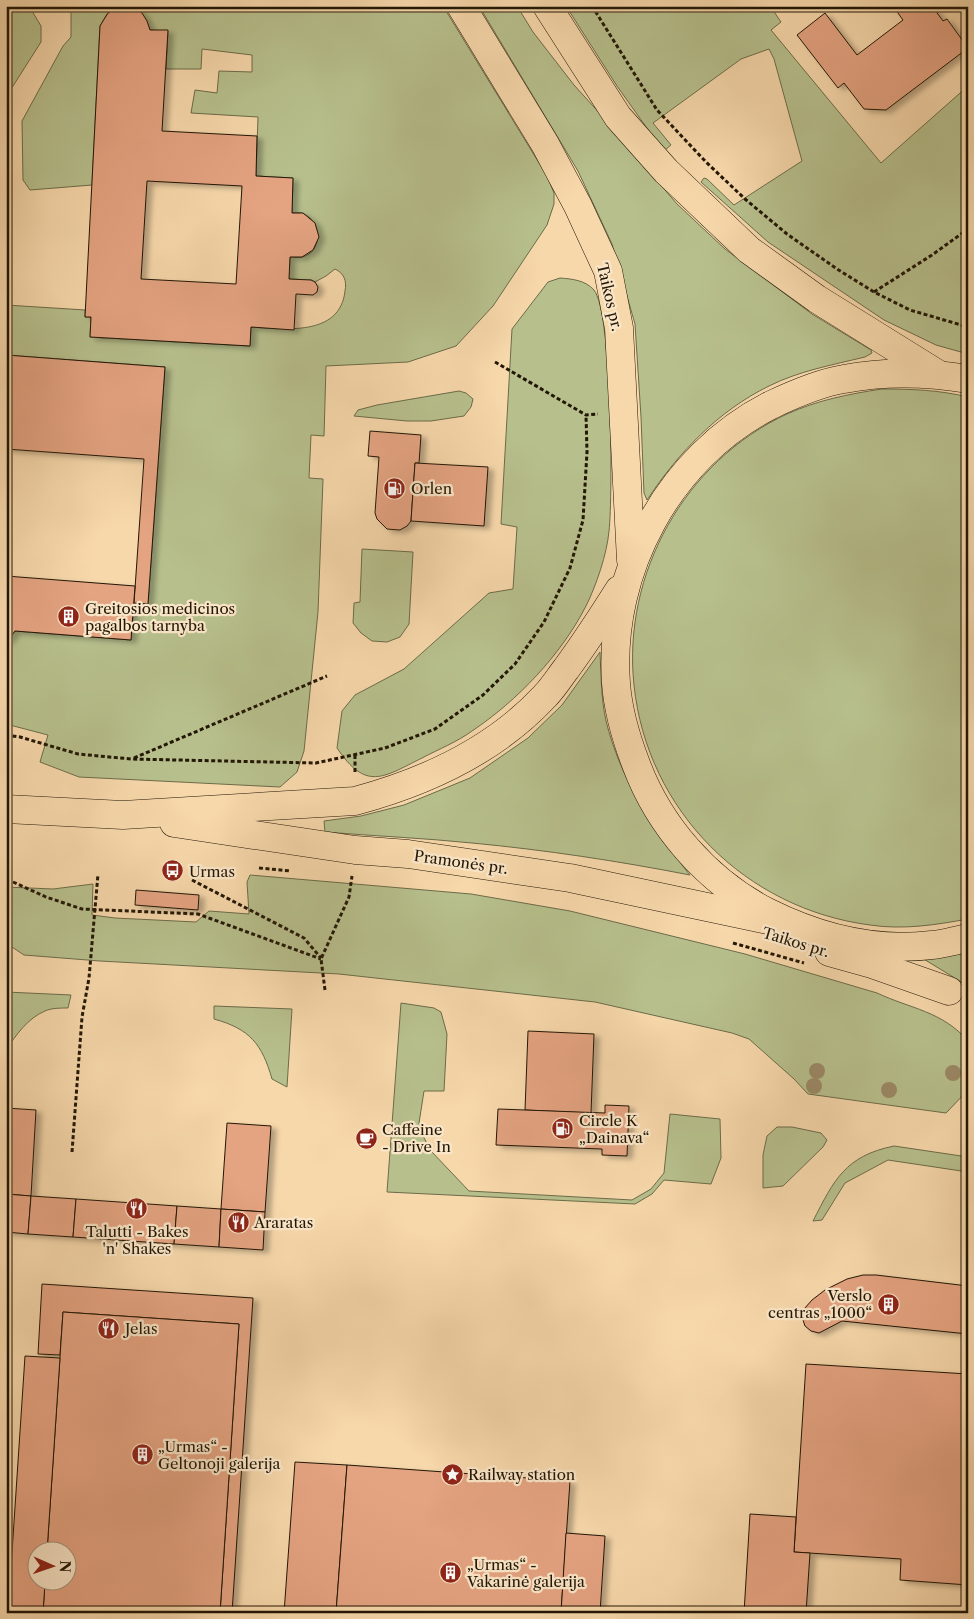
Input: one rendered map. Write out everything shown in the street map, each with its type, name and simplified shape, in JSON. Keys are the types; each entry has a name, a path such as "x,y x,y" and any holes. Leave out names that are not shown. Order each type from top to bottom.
{"main road":[{"name":"Taikos pr.","path":"460,6 545,144 578,206 608,271 619,328 629,571"},
{"path":"548,6 618,117 666,171 749,250 817,299 937,374"},
{"path":"968,379 937,374 890,373 842,379 796,393 752,415 713,444 679,479 652,519 629,571 617,631 616,684 626,736 644,786 672,831 707,870 749,902 796,926 841,941 898,946 933,945 968,938"},
{"name":"Pramonės pr.","path":"123,815 355,801 387,792 437,773 509,731 546,695 586,642 629,571"},
{"name":"Pramonės pr.","path":"6,809 123,815 355,850 408,854 485,864 570,878 796,926"},
{"name":"Taikos pr.","path":"642,894 872,964 958,998"},
{"name":"Taikos pr.","path":"841,941 901,964 958,998"}],"path":[{"path":"592,6 657,110 744,199 787,234 874,292 910,310 968,327"},
{"path":"874,292 968,228"},
{"path":"6,735 20,737 78,754 132,759 316,764 385,748 435,729 483,695 515,664 544,622 570,568 583,520 587,452 586,415 495,362"},
{"path":"132,759 327,676"},
{"path":"259,868 296,871"},
{"path":"72,1152 82,1017 89,978 98,874"},
{"path":"343,875 361,877"},
{"path":"192,880 304,938 321,958 326,990"},
{"path":"13,882 46,897 82,909 198,914 321,958"},
{"path":"321,958 349,897 351,883"},
{"path":"731,942 813,965"}],"green space":[{"path":"7,6 29,6 41,26 41,42 6,97"},
{"path":"71,6 443,6 547,176 554,193 554,204 547,225 493,306 456,346 408,362 326,366 324,436 311,435 309,478 323,479 318,612 304,751 297,772 280,787 79,777 40,762 48,735 6,724 6,643 15,631 131,640 134,603 148,603 165,367 6,355 6,305 85,310 85,317 91,317 90,337 250,346 251,327 294,329 322,323 333,316 341,306 346,287 343,275 335,269 315,282 311,280 289,279 290,257 302,257 314,249 318,237 317,230 310,218 303,213 292,213 293,178 256,176 258,117 191,113 195,90 217,93 219,71 252,72 252,55 202,49 201,69 166,69 168,31 150,30 141,14 132,8 121,7 111,11 100,26 92,185 30,190 23,180 22,121 63,46 71,37"},
{"path":"479,6 517,6 533,32 574,85 677,204 725,249 812,314 871,350 872,353 865,357 792,376 750,396 700,435 672,466 647,500 644,493 635,324 612,244 578,171"},
{"path":"566,6 770,6 781,22 771,30 881,163 968,86 968,354 936,345 884,320 768,242 701,182 704,178 707,179 734,205 802,161 774,59 769,49 741,59 653,123 671,145 665,150 659,145 617,86"},
{"path":"560,278 582,282 594,290 600,305 608,367 611,445 609,531 601,570 594,589 576,624 564,642 536,676 505,706 460,739 396,771 375,777 366,775 357,771 347,762 337,748 342,711 355,695 404,669 489,593 513,589 517,527 501,524 512,329 548,282"},
{"path":"882,389 925,390 968,397 968,919 907,927 870,925 825,915 783,898 744,875 710,846 682,812 659,773 643,731 634,685 633,643 638,602 650,563 668,526 691,491 718,461 751,435 787,414 834,398"},
{"path":"459,391 466,393 473,399 471,407 464,416 431,421 407,421 354,416 358,410 377,405"},
{"path":"362,549 413,552 409,624 400,637 387,642 372,641 361,633 353,623 354,603 360,602"},
{"path":"600,652 604,712 620,763 651,822 690,875 527,849 454,841 325,832 324,821 361,816 404,805 470,778 528,738 562,705"},
{"path":"250,875 471,894 570,911 745,954 877,993 937,1017 948,1023 968,1041 968,1090 946,1113 808,1094 749,1039 732,1033 595,1002 339,974 24,955 6,943 6,887 53,889 93,884 92,915 196,922 209,911 249,914 247,882"},
{"path":"968,952 968,986 922,958"},
{"path":"6,992 71,995 68,1008 47,1010 33,1018 18,1033 6,1050"},
{"path":"401,1003 434,1008 441,1012 447,1034 444,1091 424,1091 419,1123 422,1134 431,1151 469,1191 632,1200 651,1189 664,1173 670,1114 720,1119 721,1158 711,1184 664,1180 652,1194 635,1204 387,1192"},
{"path":"214,1006 292,1009 287,1087 272,1079 259,1047 246,1033 214,1019"},
{"path":"777,1127 792,1127 821,1133 827,1140 823,1147 783,1186 763,1188 763,1155 767,1136"},
{"path":"894,1146 968,1157 968,1172 888,1160 845,1183 822,1220 813,1221 835,1182 852,1163 877,1150"}],"building":[{"path":"121,6 132,7 142,13 150,30 168,30 162,131 257,136 256,176 293,178 292,213 303,213 315,223 319,237 313,250 302,257 290,257 289,279 311,280 318,287 317,292 313,295 296,294 294,330 251,327 250,346 90,337 91,317 85,317 100,26 108,13","holes":["147,181 242,186 236,284 141,279"]},
{"path":"893,6 932,6 943,21 947,19 968,48 886,110 864,109 844,83 838,88 797,35 825,13 857,55 903,20"},
{"path":"6,355 165,367 148,604 134,603 144,459 6,449"},
{"name":"Orlen","path":"370,431 421,435 419,463 415,463 411,521 400,530 387,529 377,519 375,513 379,457 368,456"},
{"path":"415,463 488,467 484,526 411,521"},
{"name":"Greitosios medicinos pagalbos tarnyba","path":"6,576 135,586 131,640 15,631 6,643"},
{"path":"136,890 199,895 198,910 135,905"},
{"path":"528,1031 594,1034 591,1113 525,1110"},
{"name":"Circle K „Dainava“","path":"605,1105 629,1106 627,1156 602,1155 602,1149 496,1145 498,1109 605,1113"},
{"path":"6,1108 36,1110 31,1196 6,1194"},
{"path":"227,1123 271,1126 265,1212 221,1209"},
{"path":"6,1194 31,1196 28,1234 6,1232"},
{"path":"31,1196 76,1199 73,1237 28,1234"},
{"path":"76,1199 177,1206 174,1244 73,1237"},
{"path":"177,1206 221,1209 219,1247 174,1244"},
{"path":"221,1209 265,1212 263,1250 219,1247"},
{"name":"Verslo centras „1000“","path":"863,1275 968,1286 968,1334 842,1321 819,1333 811,1331 805,1326 802,1317 804,1309 812,1300 825,1290 847,1279"},
{"path":"42,1284 253,1298 232,1613 220,1613 239,1324 63,1312 60,1355 38,1354"},
{"name":"„Urmas“ - Geltonoji galerija","path":"63,1312 239,1324 220,1613 43,1613 44,1592 78,1592 78,1542 48,1542"},
{"path":"25,1356 60,1358 48,1542 28,1542 28,1592 44,1592 43,1613 8,1613"},
{"path":"806,1364 968,1374 968,1585 900,1580 901,1559 794,1552"},
{"path":"295,1462 347,1465 336,1613 284,1613"},
{"name":"„Urmas“ - Vakarinė galerija","path":"347,1465 570,1481 561,1613 336,1613"},
{"path":"750,1514 796,1517 794,1552 810,1553 806,1613 744,1613"},
{"path":"566,1533 605,1536 600,1613 561,1613"},
{"path":"964,1584 968,1585 968,1613 963,1613"}],"place":[{"name":"Orlen","path":"395,488"},
{"name":"Greitosios medicinos pagalbos tarnyba","path":"69,617"},
{"name":"Urmas","path":"173,871"},
{"name":"Circle K „Dainava“","path":"563,1129"},
{"name":"Caffeine - Drive In","path":"366,1138"},
{"name":"Talutti - Bakes 'n' Shakes","path":"137,1208"},
{"name":"Araratas","path":"238,1222"},
{"name":"Verslo centras „1000“","path":"888,1304"},
{"name":"Jelas","path":"109,1328"},
{"name":"„Urmas“ - Geltonoji galerija","path":"142,1455"},
{"name":"Railway station","path":"452,1474"},
{"name":"„Urmas“ - Vakarinė galerija","path":"451,1573"}]}
